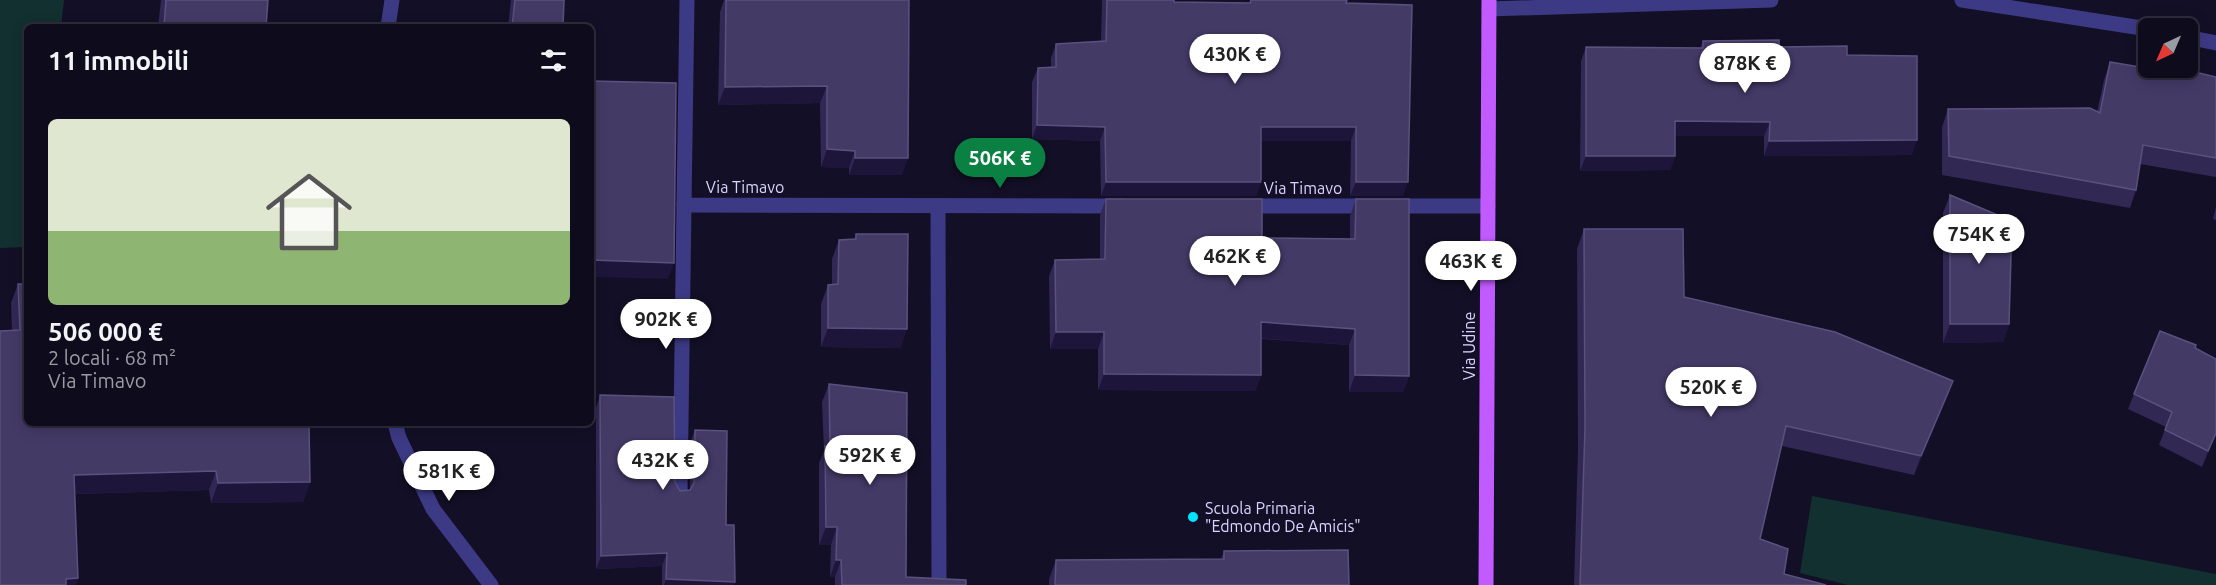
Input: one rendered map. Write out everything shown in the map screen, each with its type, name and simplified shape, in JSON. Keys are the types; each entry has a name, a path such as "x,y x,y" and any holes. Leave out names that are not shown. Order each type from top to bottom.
{"main road":[{"name":"Via Udine","path":"1486,585 1489,4"}],"street":[{"path":"388,24 392,0"},
{"name":"Via Timavo","path":"687,0 684,205 1138,206"},
{"path":"1489,4 1771,0"},
{"path":"1962,0 2138,27"},
{"path":"2198,39 2216,43"},
{"path":"680,495 684,205"},
{"path":"938,206 939,585"},
{"name":"Via Timavo","path":"1232,206 1488,206"},
{"path":"396,426 399,438 433,509 491,585"}],"green space":[{"path":"0,0 64,0 61,24 24,24 24,247 0,248"},
{"path":"1812,496 2216,574 2216,585 1848,585 1800,573"}],"building":[{"path":"166,0 268,0 266,24 164,24"},
{"path":"515,0 564,0 563,24 512,24"},
{"path":"726,0 909,0 908,158 855,158 855,151 827,149 827,86 725,87"},
{"path":"1107,0 1250,3 1251,0 1347,0 1346,3 1412,5 1408,182 1356,182 1356,127 1261,127 1261,182 1106,182 1105,127 1037,125 1038,68 1056,67 1056,44 1106,41"},
{"path":"1779,40 1779,47 1847,46 1847,55 1917,56 1917,140 1769,141 1770,122 1675,121 1675,156 1586,156 1586,47 1703,48 1703,41"},
{"path":"2110,62 2138,67 2138,78 2198,78 2198,73 2216,77 2216,158 2143,145 2136,190 1949,156 1948,109 2090,108 2100,113"},
{"path":"594,81 676,83 674,263 594,260"},
{"path":"1950,195 2012,221 2009,324 1950,324"},
{"path":"1106,199 1262,199 1262,238 1355,239 1356,199 1409,199 1409,376 1355,375 1355,329 1261,322 1261,375 1104,374 1104,332 1056,332 1055,260 1105,259"},
{"path":"1584,229 1683,229 1684,297 1835,332 1953,381 1921,456 1786,426 1760,539 1788,549 1784,574 1826,585 1580,585 1585,428"},
{"path":"856,234 908,234 907,329 828,328 828,285 838,284 839,240 856,239"},
{"path":"18,284 24,284 24,426 309,426 310,482 218,483 216,471 74,475 78,578 66,579 66,585 0,585 0,331 20,330"},
{"path":"2160,331 2196,345 2195,348 2216,359 2216,433 2208,451 2165,430 2172,412 2134,394"},
{"path":"829,384 907,393 906,577 966,580 966,585 842,585 841,560 836,560 837,527 826,527 825,446 830,446"},
{"path":"600,395 674,397 675,482 680,491 690,490 694,483 695,430 727,431 726,525 734,525 735,582 666,579 667,553 601,556"},
{"path":"1348,550 1349,585 1055,585 1056,560 1224,559 1224,551"}],"place":[{"name":"Scuola Primaria \"Edmondo De Amicis\"","path":"1193,517"}]}
